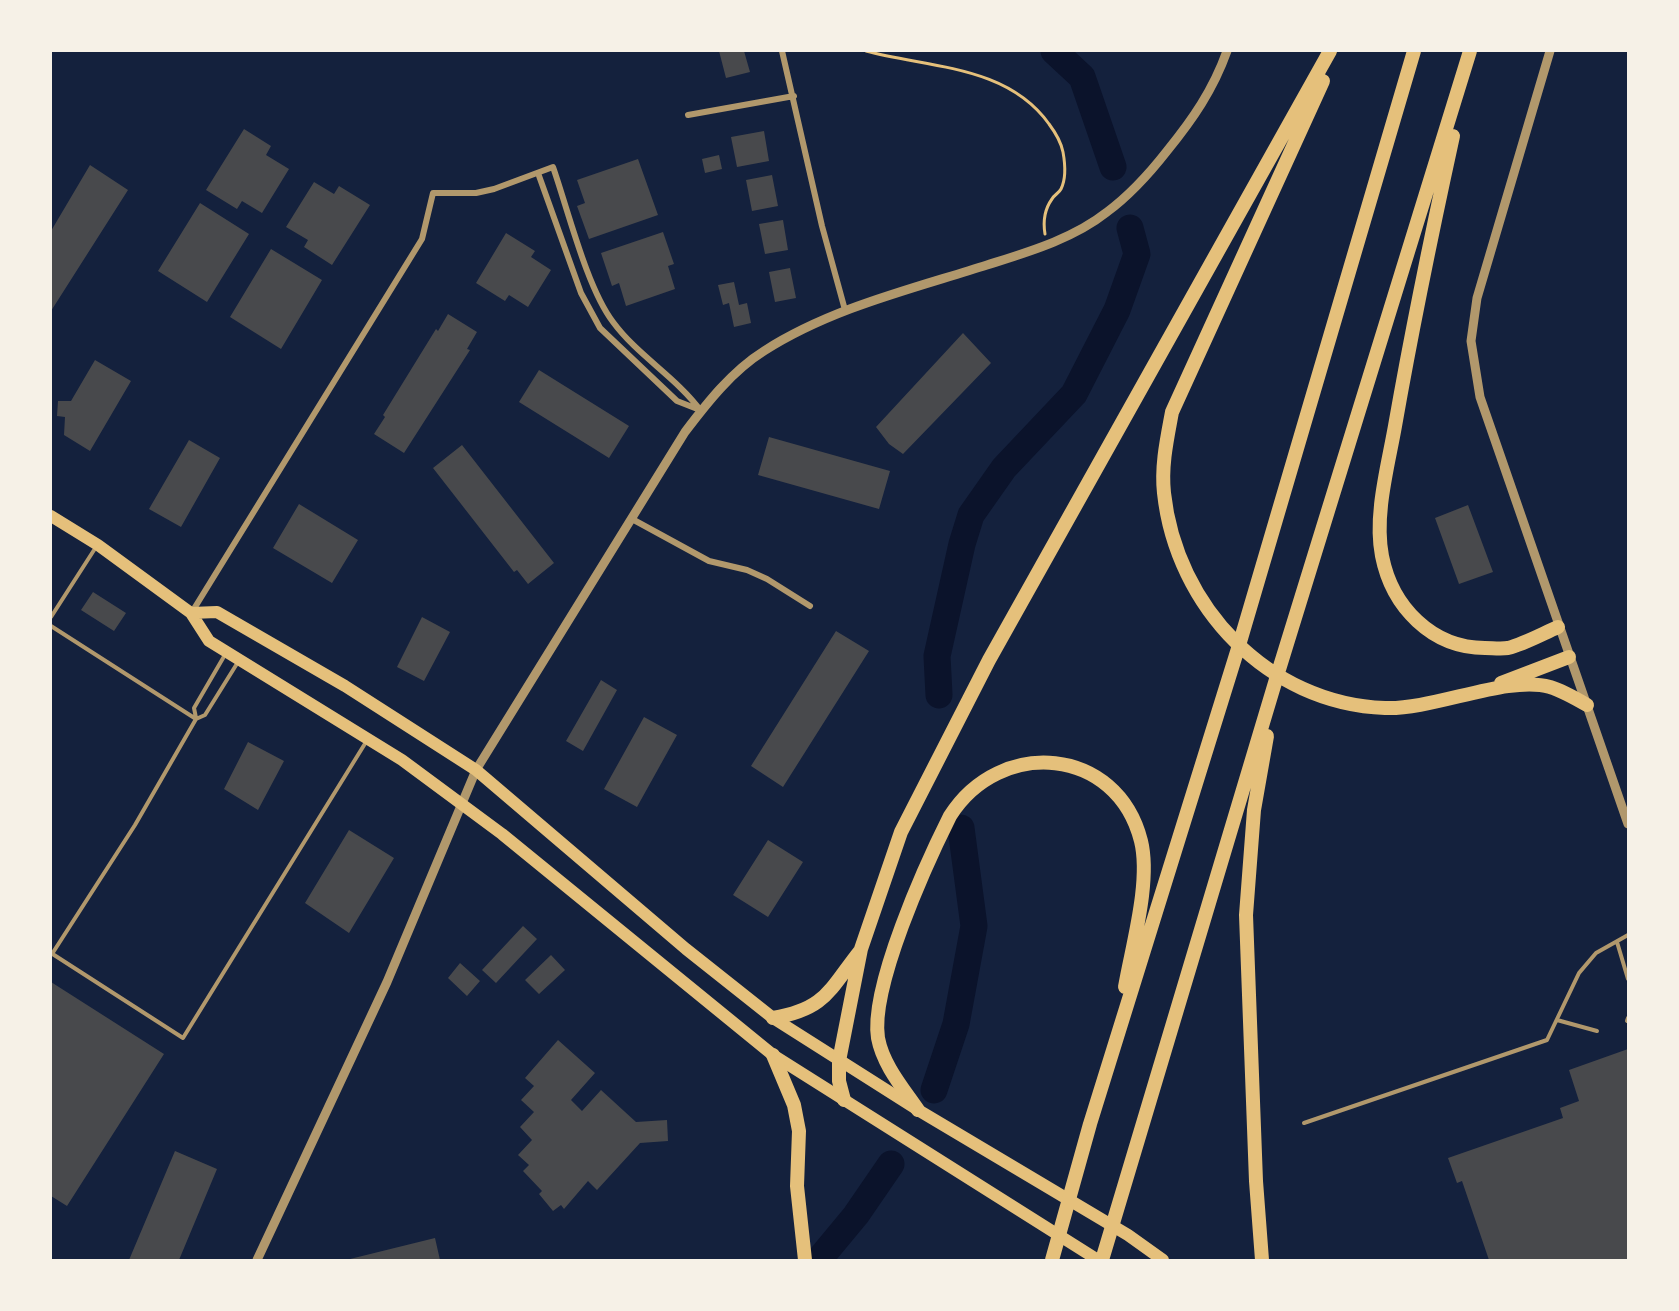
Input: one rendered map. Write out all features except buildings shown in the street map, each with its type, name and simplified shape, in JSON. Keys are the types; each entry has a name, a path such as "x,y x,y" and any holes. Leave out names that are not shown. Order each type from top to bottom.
{"highway":[{"path":"844,1100 839,1081 839,1062 861,949 901,832 979,680 1330,51"},
{"path":"1337,51 1172,412 1164,454 1164,491 1168,519 1187,577 1202,603 1232,640 1260,663 1291,683 1322,696 1360,706 1386,708 1420,706 1477,693 1536,685 1560,691 1587,705"},
{"path":"1052,1260 1090,1124 1236,654 1414,51"},
{"path":"1470,51 1403,381 1381,519 1382,556 1393,588 1408,613 1426,629 1444,640 1465,648 1507,648 1558,627"},
{"path":"1100,1260 1470,51"},
{"path":"1477,693 1569,657"},
{"path":"1262,1260 1255,1170 1246,915 1254,810 1277,676"},
{"path":"918,1110 885,1062 878,1037 878,1008 905,920 933,851 960,801 1003,769 1053,761 1097,777 1117,795 1130,814 1141,842 1140,897 1123,1002 1096,1105"},
{"path":"773,1018 800,1014 815,1006 826,996 861,949"},
{"path":"773,1055 794,1105 799,1131 797,1186 805,1260"}],"main road":[{"path":"51,516 98,545 191,613 209,641 368,738 462,804 773,1055 1100,1260"},
{"path":"191,613 217,612 345,686 476,770 686,949 773,1018 839,1062 1128,1236 1163,1260"}],"street":[{"path":"782,51 822,226 845,310"},
{"path":"257,1260 387,982 476,770 685,432 701,411 730,379 763,352 845,310 1046,246 1106,214 1142,182 1196,116 1216,83 1227,51"},
{"path":"1550,51 1477,298 1471,341 1480,397 1628,824"},
{"path":"688,115 794,96"},
{"path":"191,613 422,239 433,193 476,193 553,167 602,305 622,333 688,393 701,411"},
{"path":"538,173 581,293 600,328 677,401 701,411"},
{"path":"632,519 708,561 747,570 767,579 810,606"}],"lane":[{"path":"51,617 98,545"},
{"path":"51,626 196,718"},
{"path":"226,652 194,708 196,718 135,825 52,953 183,1038 368,738"},
{"path":"196,718 205,715 239,660"},
{"path":"1304,1123 1547,1040 1579,973 1596,953 1628,935"},
{"path":"1617,942 1628,979"},
{"path":"1557,1020 1597,1031"}],"path":[{"path":"866,51 977,75 1011,88 1027,99 1056,134 1063,151 1064,175 1061,189 1051,200 1044,216 1046,246"}],"waterway":[{"path":"1054,51 1082,77 1113,167"},
{"path":"939,695 937,656 962,544 971,515 1004,468 1074,394 1117,310 1137,254 1130,228"},
{"path":"934,1090 956,1024 974,926 961,828"},
{"path":"822,1256 856,1215 891,1164"}]}
